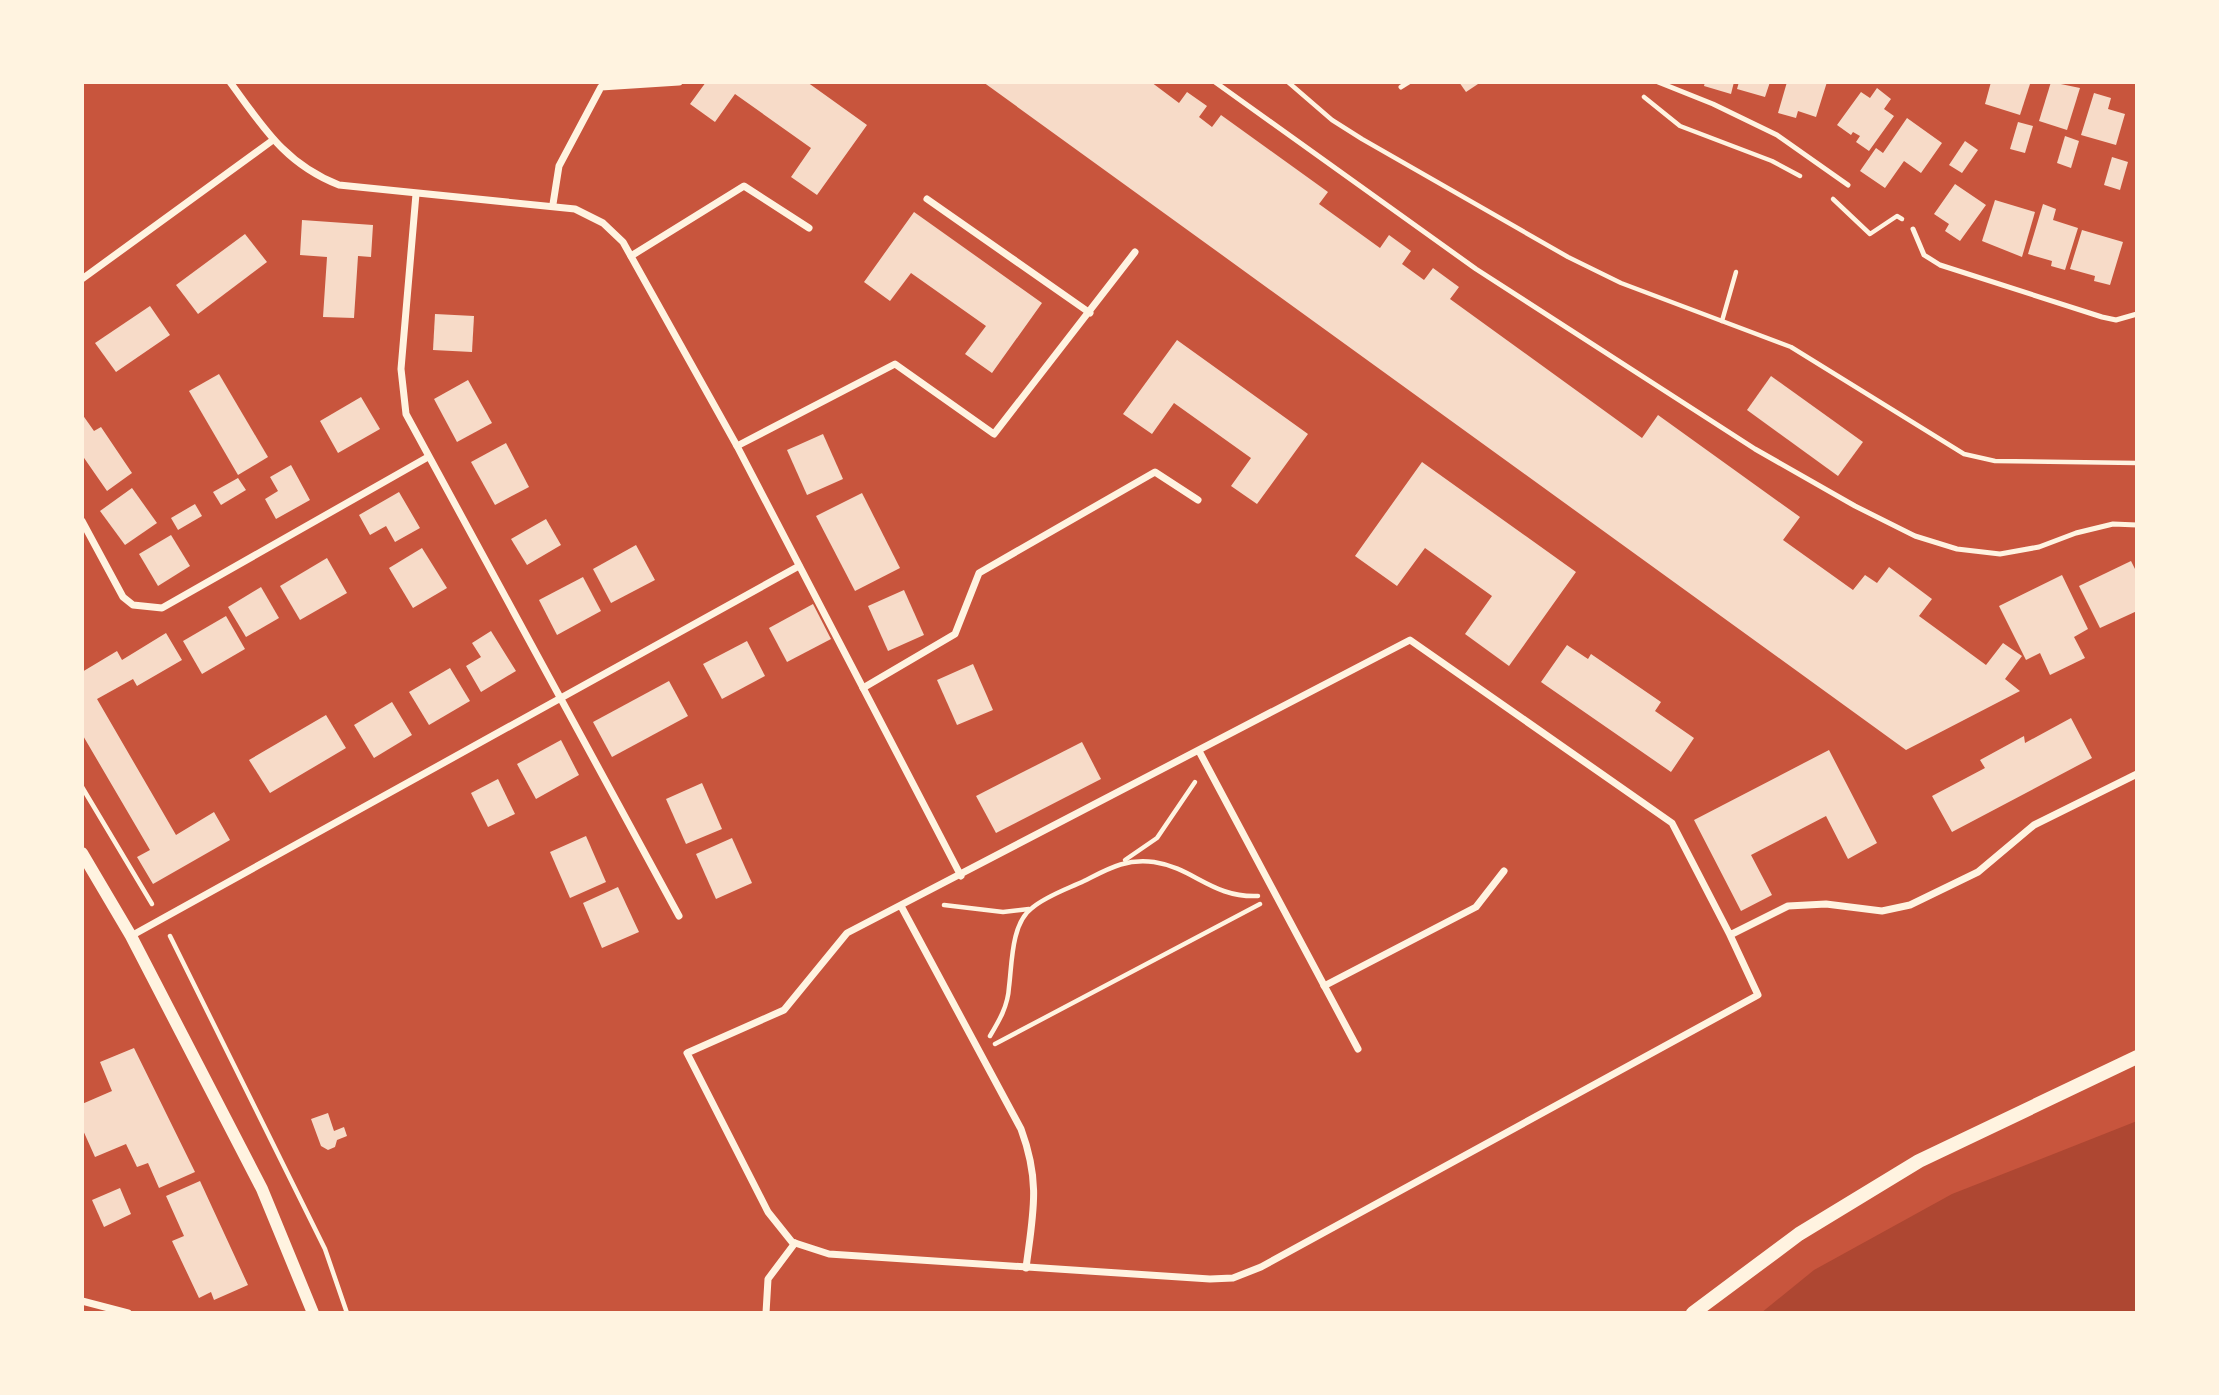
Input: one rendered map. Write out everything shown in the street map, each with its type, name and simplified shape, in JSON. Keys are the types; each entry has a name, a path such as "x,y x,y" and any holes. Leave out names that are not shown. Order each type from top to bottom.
{"main road":[{"path":"1693,1313 1799,1234 1919,1161 2137,1057"}],"street":[{"path":"553,204 559,166 601,87 679,82"},
{"path":"232,83 274,140 291,159 314,175 339,185 416,194 553,204 575,209 603,223 623,242 737,446 961,876"},
{"path":"82,279 274,140"},
{"path":"631,256 744,186 809,228"},
{"path":"416,194 401,390 406,414 680,916"},
{"path":"927,199 1090,313"},
{"path":"737,446 894,364 994,434 1135,252"},
{"path":"82,521 123,597 133,606 162,608 428,457"},
{"path":"863,688 955,635 979,573 1155,472 1198,500"},
{"path":"131,936 799,566"},
{"path":"1410,640 1672,822 1758,995 1261,1267 1233,1278 1210,1279 829,1254 795,1243 768,1212 687,1054 784,1010 847,933 961,876 1410,640"},
{"path":"1199,751 1358,1049"},
{"path":"1730,935 1788,906 1826,904 1882,911 1910,905 1978,872 2034,825 2137,774"},
{"path":"82,853 131,936 262,1189 313,1313"},
{"path":"1324,986 1476,907 1504,871"},
{"path":"901,906 1021,1129 1032,1159 1036,1189 1026,1268"},
{"path":"766,1313 768,1279 795,1243"},
{"path":"82,1301 128,1313"}],"lane":[{"path":"1215,82 1476,269 1755,449 1855,506 1915,536 1957,549 2000,554 2039,547 2076,533 2113,524 2137,525"},
{"path":"1401,88 1409,82"},
{"path":"1658,82 1713,104 1777,135 1848,186"},
{"path":"1913,229 1924,255 1940,265 2102,317 2116,320 2137,314"}],"path":[{"path":"1288,82 1332,120 1352,133 1568,257 1621,283 1791,347 1964,454 1995,461 2137,463"},
{"path":"1641,94 1680,126 1772,161 1803,178"},
{"path":"1830,197 1870,234 1897,216 1913,229"},
{"path":"1722,321 1736,272"},
{"path":"901,906 946,905 1003,912 1030,909 1124,861 1157,838 1175,814 1194,785 1199,751"},
{"path":"82,788 162,920 325,1249 347,1313"},
{"path":"1124,861 1153,862 1180,868 1208,888 1248,897 1276,896"},
{"path":"980,1053 1276,896"},
{"path":"980,1053 1002,1016 1009,988 1009,961 1018,932 1030,909"}],"shaded area":[{"path":"2137,1121 2137,1313 1761,1313 1814,1270 1952,1194"}],"building":[{"path":"706,82 807,82 867,125 817,195 791,177 811,148 735,94 715,122 690,104"},
{"path":"983,82 1151,82 1179,103 1187,92 1207,106 1199,117 1212,127 1221,115 1328,192 1319,204 1380,248 1389,235 1411,251 1402,264 1424,280 1433,268 1459,287 1450,299 1642,438 1658,415 1800,517 1783,540 1853,590 1865,575 1877,583 1889,567 1932,599 1919,616 1986,665 2003,643 2022,656 2005,679 2020,691 1906,750"},
{"path":"1459,82 1481,82 1466,92"},
{"path":"1705,82 1734,82 1731,94 1704,86"},
{"path":"1739,82 1770,82 1765,97 1737,89"},
{"path":"1787,82 1827,82 1816,117 1798,111 1796,118 1778,113"},
{"path":"1991,82 2030,84 2020,115 1985,104"},
{"path":"2051,82 2080,88 2067,130 2039,121"},
{"path":"1877,88 1891,99 1884,109 1894,116 1869,151 1856,142 1860,136 1853,132 1851,135 1837,125 1861,92 1870,98"},
{"path":"2094,93 2111,98 2108,109 2125,114 2116,145 2081,135"},
{"path":"1907,118 1942,143 1921,173 1904,161 1885,188 1860,171 1876,148 1883,153"},
{"path":"2018,122 2033,126 2025,153 2010,149"},
{"path":"2065,136 2079,141 2071,168 2057,163"},
{"path":"1965,141 1978,150 1962,173 1949,165"},
{"path":"2112,157 2128,162 2120,190 2104,185"},
{"path":"1955,184 1986,205 1960,241 1945,231 1949,224 1934,214"},
{"path":"1995,200 2035,212 2022,257 1982,241"},
{"path":"2043,204 2056,209 2053,220 2078,228 2065,270 2051,266 2052,261 2028,254"},
{"path":"914,212 1042,303 992,373 965,354 986,326 911,273 890,301 864,282"},
{"path":"302,220 373,225 371,257 358,256 354,318 323,317 327,257 300,255"},
{"path":"2082,230 2123,242 2110,285 2094,281 2095,276 2070,269"},
{"path":"245,234 267,262 198,314 176,285"},
{"path":"150,306 170,335 116,372 95,343"},
{"path":"435,314 474,316 472,352 433,350"},
{"path":"1177,340 1308,434 1257,504 1231,486 1251,458 1174,403 1152,434 1123,414"},
{"path":"219,374 268,457 238,475 189,391"},
{"path":"1771,376 1863,442 1838,476 1747,410"},
{"path":"468,380 492,423 457,442 434,399"},
{"path":"361,397 380,429 338,453 320,421"},
{"path":"82,414 94,431 101,427 132,473 107,491 82,455"},
{"path":"823,434 843,479 807,495 787,450"},
{"path":"506,443 529,487 495,505 471,462"},
{"path":"1422,462 1576,572 1509,666 1465,634 1492,596 1425,548 1397,586 1355,556"},
{"path":"291,465 310,500 276,519 265,499 278,491 270,477"},
{"path":"238,478 246,490 221,505 213,492"},
{"path":"132,488 157,523 125,545 100,511"},
{"path":"399,492 420,528 395,542 386,526 370,535 359,515"},
{"path":"862,493 900,568 855,591 816,516"},
{"path":"195,504 202,516 178,530 171,518"},
{"path":"546,519 561,545 527,565 511,539"},
{"path":"171,535 190,566 158,586 139,554"},
{"path":"636,545 655,580 611,603 593,569"},
{"path":"422,548 447,588 413,608 389,568"},
{"path":"327,558 347,593 300,620 280,586"},
{"path":"2131,561 2137,573 2137,611 2100,628 2079,586"},
{"path":"2062,575 2088,629 2074,637 2085,658 2050,675 2040,653 2026,660 1999,606"},
{"path":"583,577 601,611 557,635 539,600"},
{"path":"261,587 279,618 246,637 228,607"},
{"path":"904,590 924,635 888,651 868,606"},
{"path":"813,604 831,639 787,662 769,628"},
{"path":"226,616 245,649 202,674 183,641"},
{"path":"491,631 516,671 481,692 466,666 481,657 472,643"},
{"path":"166,633 182,660 137,686 133,679 97,699 176,835 214,812 230,840 153,884 137,857 150,850 82,734 82,672 117,651 122,660"},
{"path":"747,641 765,676 722,699 703,664"},
{"path":"1567,645 1588,659 1591,654 1661,702 1655,711 1694,738 1671,772 1541,682"},
{"path":"973,664 993,710 957,725 937,680"},
{"path":"450,668 470,701 429,725 409,692"},
{"path":"669,681 688,716 612,757 593,722"},
{"path":"392,702 412,735 374,758 354,725"},
{"path":"326,715 346,748 270,793 249,760"},
{"path":"2071,718 2092,758 1952,832 1932,796 1985,768 1980,760 2024,736 2025,743"},
{"path":"561,740 579,775 536,799 517,764"},
{"path":"1082,742 1101,779 996,833 976,796"},
{"path":"1829,750 1877,843 1848,859 1826,816 1751,855 1772,895 1741,911 1694,820"},
{"path":"498,779 515,814 488,827 471,793"},
{"path":"702,783 722,829 686,844 666,799"},
{"path":"586,836 606,882 570,898 550,852"},
{"path":"732,838 752,883 716,899 696,854"},
{"path":"618,887 639,932 602,948 583,903"},
{"path":"134,1048 195,1172 159,1188 148,1163 137,1167 126,1144 95,1157 82,1128 82,1104 112,1091 100,1062"},
{"path":"328,1113 334,1131 344,1127 347,1136 337,1140 335,1147 328,1150 321,1146 311,1119"},
{"path":"200,1181 248,1285 214,1300 211,1292 199,1298 172,1241 184,1236 166,1196"},
{"path":"120,1188 131,1214 104,1227 92,1200"}]}
